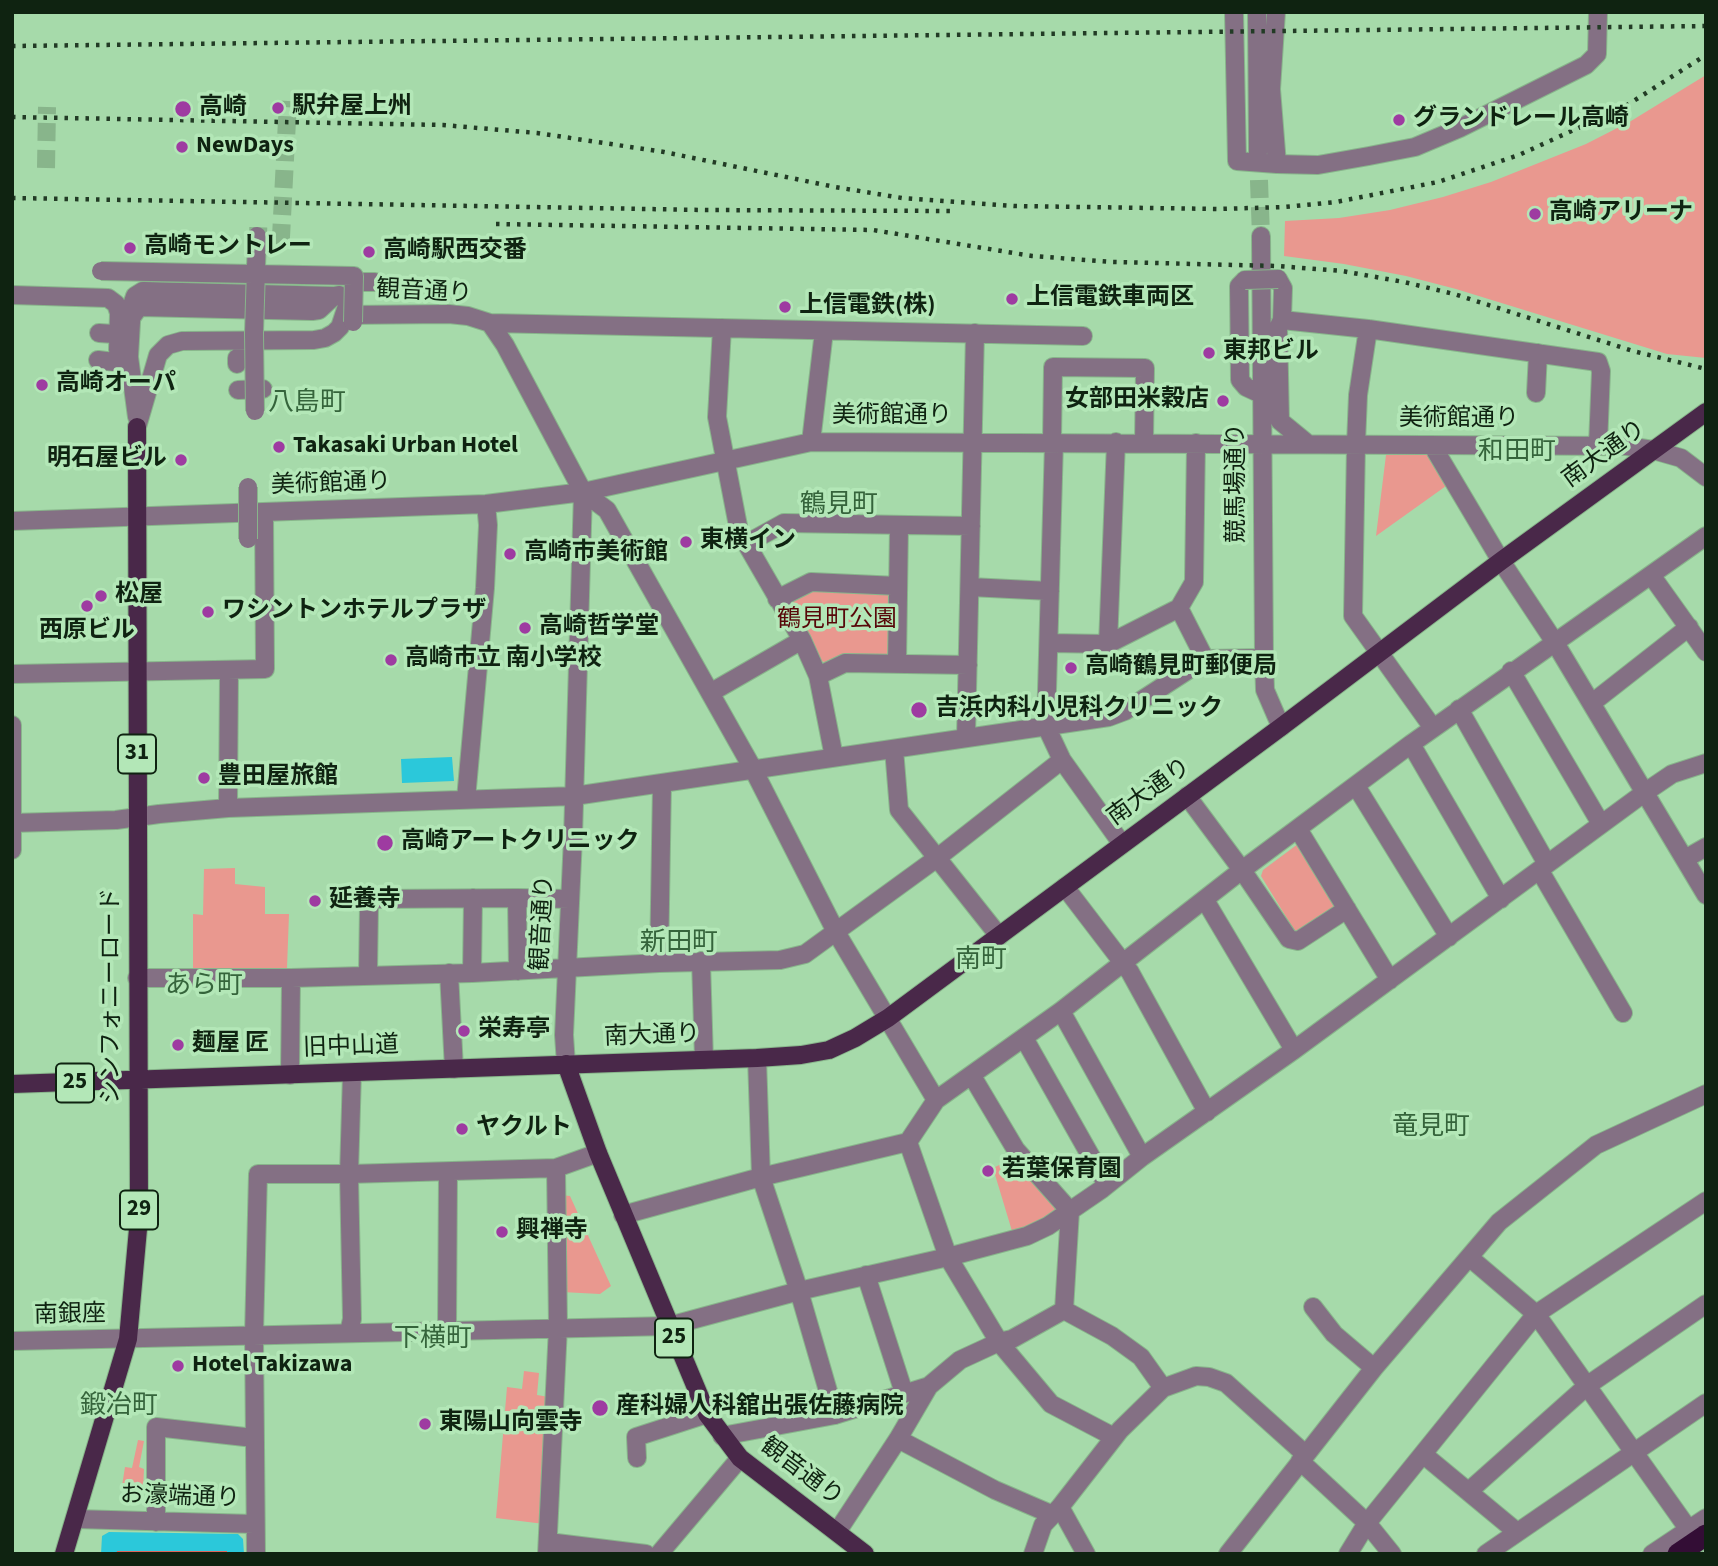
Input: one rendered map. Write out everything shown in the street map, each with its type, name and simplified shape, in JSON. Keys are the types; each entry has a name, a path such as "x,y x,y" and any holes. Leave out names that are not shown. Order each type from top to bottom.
{"highway":[{"path":"1678,1554 1697,1533"}],"main road":[{"name":"南大通り","path":"566,1064 801,1055 829,1050 855,1038 888,1018 1282,727 1501,561 1706,412"},
{"name":"シンフォニーロード","path":"64,1554 128,1339 139,1218 137,428"},
{"name":"旧中山道","path":"138,1082 566,1064"},
{"name":"観音通り","path":"566,1064 598,1153 707,1414 740,1458 865,1554"},
{"name":"25","path":"12,1084 138,1082"}],"street":[{"path":"1234,12 1237,161 1318,165 1415,147 1460,128 1586,65 1597,54 1598,12"},
{"path":"1257,12 1258,153"},
{"path":"1276,12 1271,89 1278,164"},
{"path":"255,411 251,362 257,236"},
{"name":"競馬場通り","path":"1261,236 1265,690 1282,727"},
{"path":"102,271 354,276 353,321 351,318"},
{"path":"132,382 125,356 128,291 138,278 332,285 340,289 337,296 312,311 139,307 131,318 129,357 132,382 137,428"},
{"path":"1261,394 1246,387 1240,380 1239,286 1245,280 1278,279 1283,288 1282,320 1278,328 1280,421 1308,444"},
{"path":"353,282 375,282"},
{"path":"12,295 108,298 116,304 119,313 118,363 137,428"},
{"path":"337,296 345,298 351,318"},
{"name":"観音通り","path":"351,318 449,314 468,316 490,323 511,356 583,492 564,1035 566,1064"},
{"path":"137,428 158,355 168,345 182,341 292,341 325,338 351,318"},
{"path":"1282,320 1368,329 1598,362 1601,371 1598,445"},
{"path":"490,323 1083,336"},
{"path":"722,328 717,417 738,531 802,640 818,676 834,757"},
{"path":"1368,329 1358,395 1353,615 1433,728"},
{"path":"811,442 824,331"},
{"path":"203,332 254,333"},
{"path":"966,737 975,333"},
{"path":"1536,393 1538,352"},
{"path":"1122,844 1062,760 1046,726 1053,367 1144,368 1144,443"},
{"name":"美術館通り","path":"12,520 486,504 583,492 811,442 1598,445 1653,450 1681,458 1706,477"},
{"path":"1108,644 1116,442"},
{"path":"1049,643 1108,644 1179,608 1194,582 1196,443"},
{"path":"1432,445 1501,561 1592,703 1706,895"},
{"path":"248,487 248,539"},
{"path":"583,492 605,508 753,769 836,932 936,1100"},
{"path":"466,799 485,588 488,525 486,504"},
{"path":"12,674 265,669 264,512"},
{"path":"746,544 783,523 971,526"},
{"path":"897,664 899,525"},
{"path":"623,1215 761,1177 908,1143 936,1100 1061,1011 1242,870 1411,744 1706,536"},
{"path":"1651,575 1706,652"},
{"path":"777,599 811,582 898,586"},
{"path":"970,587 1050,591"},
{"path":"1179,608 1205,659"},
{"path":"1592,703 1689,627"},
{"path":"710,693 802,640"},
{"path":"13,823 116,820 228,808 574,796 1109,717 1125,712 1205,659 1264,658"},
{"path":"818,676 845,663 968,665"},
{"path":"228,808 229,670"},
{"path":"1511,671 1601,824"},
{"path":"1459,709 1623,1013"},
{"path":"12,725 12,850"},
{"path":"1411,744 1501,899"},
{"path":"894,749 899,810 999,936"},
{"path":"137,978 291,978 472,973 701,961 780,960 805,954 937,858 1062,760"},
{"name":"南銀座","path":"12,1341 669,1326 799,1291 1027,1236 1048,1226 1107,1185 1644,793 1672,774 1706,763"},
{"path":"659,963 662,783"},
{"path":"1356,786 1449,937"},
{"path":"1187,796 1289,939 1298,941 1347,909"},
{"path":"1298,829 1390,980"},
{"path":"1685,859 1706,847"},
{"path":"1065,887 1130,972 1207,1112"},
{"path":"368,975 369,905 375,898 570,899"},
{"path":"472,973 473,898"},
{"path":"517,898 518,971"},
{"path":"1205,900 1294,1050"},
{"path":"701,961 704,1060"},
{"path":"449,973 454,1069"},
{"path":"290,1075 291,978"},
{"path":"1061,1011 1142,1157"},
{"path":"1024,1038 1107,1185"},
{"path":"757,1058 761,1177 799,1291 835,1415"},
{"path":"349,1332 352,1319 349,1174 352,1073"},
{"path":"972,1076 1016,1150 1070,1211 1064,1310"},
{"path":"1228,1554 1374,1367 1499,1222 1596,1145 1706,1094"},
{"path":"908,1143 948,1257 999,1342 1051,1404 1114,1437"},
{"path":"254,1524 254,1335 258,1174 556,1168 598,1153"},
{"path":"556,1168 558,1327 547,1548 646,1554"},
{"path":"447,1330 448,1172"},
{"path":"1348,1554 1367,1523 1536,1314 1706,1201"},
{"path":"1469,1257 1536,1314 1634,1452 1697,1533"},
{"path":"866,1275 904,1393"},
{"path":"1469,1491 1588,1385 1706,1304"},
{"path":"1313,1307 1334,1334 1374,1367"},
{"path":"837,1532 929,1386 960,1360 1012,1339 1064,1310"},
{"path":"1064,1310 1112,1336 1141,1357 1163,1388"},
{"path":"1033,1554 1043,1525 1114,1437 1163,1388 1196,1376 1226,1383 1367,1523 1392,1554"},
{"path":"722,1436 835,1415 929,1386"},
{"path":"1486,1554 1706,1403"},
{"path":"637,1458 636,1437 707,1414"},
{"path":"156,1522 156,1427 254,1438"},
{"path":"898,1439 995,1490 1056,1511 1086,1554"},
{"path":"1424,1455 1517,1532"},
{"path":"659,1554 740,1458"},
{"path":"1652,1554 1697,1533 1706,1518"},
{"name":"お濠端通り","path":"75,1520 254,1524 256,1554"}],"green space":[{"name":"高崎アリーナ","path":"1706,75 1706,358 1667,354 1406,276 1284,256 1285,221 1339,218 1390,210 1491,182 1586,144 1631,121"},
{"path":"1427,454 1446,486 1376,536 1386,455"},
{"name":"鶴見町公園","path":"815,586 892,594 891,651 886,656 830,663 820,661 789,606 791,600"},
{"path":"1302,841 1342,906 1296,933 1261,876 1263,870"},
{"path":"235,868 235,884 265,887 265,914 289,914 287,968 280,972 193,971 193,914 203,915 204,869"},
{"path":"1018,1156 1062,1207 1033,1227 1012,1231 993,1168"},
{"path":"561,1195 570,1196 611,1286 600,1294 562,1292"},
{"path":"524,1371 539,1373 537,1395 549,1397 544,1524 496,1518 507,1387 522,1389"},
{"path":"138,1440 144,1441 139,1467 144,1469 143,1490 122,1486 125,1467 132,1468"}],"shaded area":[{"path":"116,1551 227,1551 228,1554 116,1554"}],"water":[{"path":"452,757 454,781 402,783 401,759"},
{"path":"109,1532 238,1534 243,1539 244,1554 228,1554 227,1551 117,1551 116,1554 101,1554 102,1536"}],"tunnel":[{"path":"249,236 281,237 288,101"},
{"path":"46,168 47,107"},
{"path":"1258,153 1261,236"}],"railway":[{"path":"12,46 1706,26"},
{"path":"12,117 443,125 537,133 664,152 902,198 1015,206 1219,209 1284,207 1336,202 1438,182 1519,155 1624,107 1706,55"},
{"path":"12,198 705,210 950,211"},
{"path":"496,224 873,230 1032,256 1342,271 1454,294 1633,351 1706,369"}],"place":[{"name":"駅弁屋上州","path":"278,108"},
{"name":"高崎","path":"183,109"},
{"name":"グランドレール高崎","path":"1399,120"},
{"name":"NewDays","path":"182,147"},
{"name":"高崎アリーナ","path":"1535,214"},
{"name":"高崎モントレー","path":"130,248"},
{"name":"高崎駅西交番","path":"369,252"},
{"name":"上信電鉄車両区","path":"1012,299"},
{"name":"上信電鉄(株)","path":"785,307"},
{"name":"東邦ビル","path":"1209,353"},
{"name":"高崎オーパ","path":"42,385"},
{"name":"女部田米穀店","path":"1223,401"},
{"name":"Takasaki Urban Hotel","path":"279,447"},
{"name":"明石屋ビル","path":"181,460"},
{"name":"東横イン","path":"686,542"},
{"name":"高崎市美術館","path":"510,554"},
{"name":"松屋","path":"101,596"},
{"name":"西原ビル","path":"87,606"},
{"name":"ワシントンホテルプラザ","path":"208,612"},
{"name":"高崎哲学堂","path":"525,628"},
{"name":"高崎市立 南小学校","path":"391,660"},
{"name":"高崎鶴見町郵便局","path":"1071,668"},
{"name":"吉浜内科小児科クリニック","path":"919,710"},
{"name":"豊田屋旅館","path":"204,778"},
{"name":"高崎アートクリニック","path":"385,843"},
{"name":"延養寺","path":"315,901"},
{"name":"栄寿亭","path":"464,1031"},
{"name":"麺屋 匠","path":"178,1045"},
{"name":"ヤクルト","path":"462,1129"},
{"name":"若葉保育園","path":"988,1171"},
{"name":"興禅寺","path":"502,1232"},
{"name":"Hotel Takizawa","path":"178,1366"},
{"name":"産科婦人科舘出張佐藤病院","path":"600,1408"},
{"name":"東陽山向雲寺","path":"425,1424"}],"district":[{"name":"八島町","path":"307,404"},
{"name":"和田町","path":"1517,453"},
{"name":"鶴見町","path":"839,506"},
{"name":"新田町","path":"679,944"},
{"name":"南町","path":"981,961"},
{"name":"あら町","path":"204,987"},
{"name":"竜見町","path":"1431,1128"},
{"name":"下横町","path":"433,1340"},
{"name":"鍛冶町","path":"119,1407"}]}
